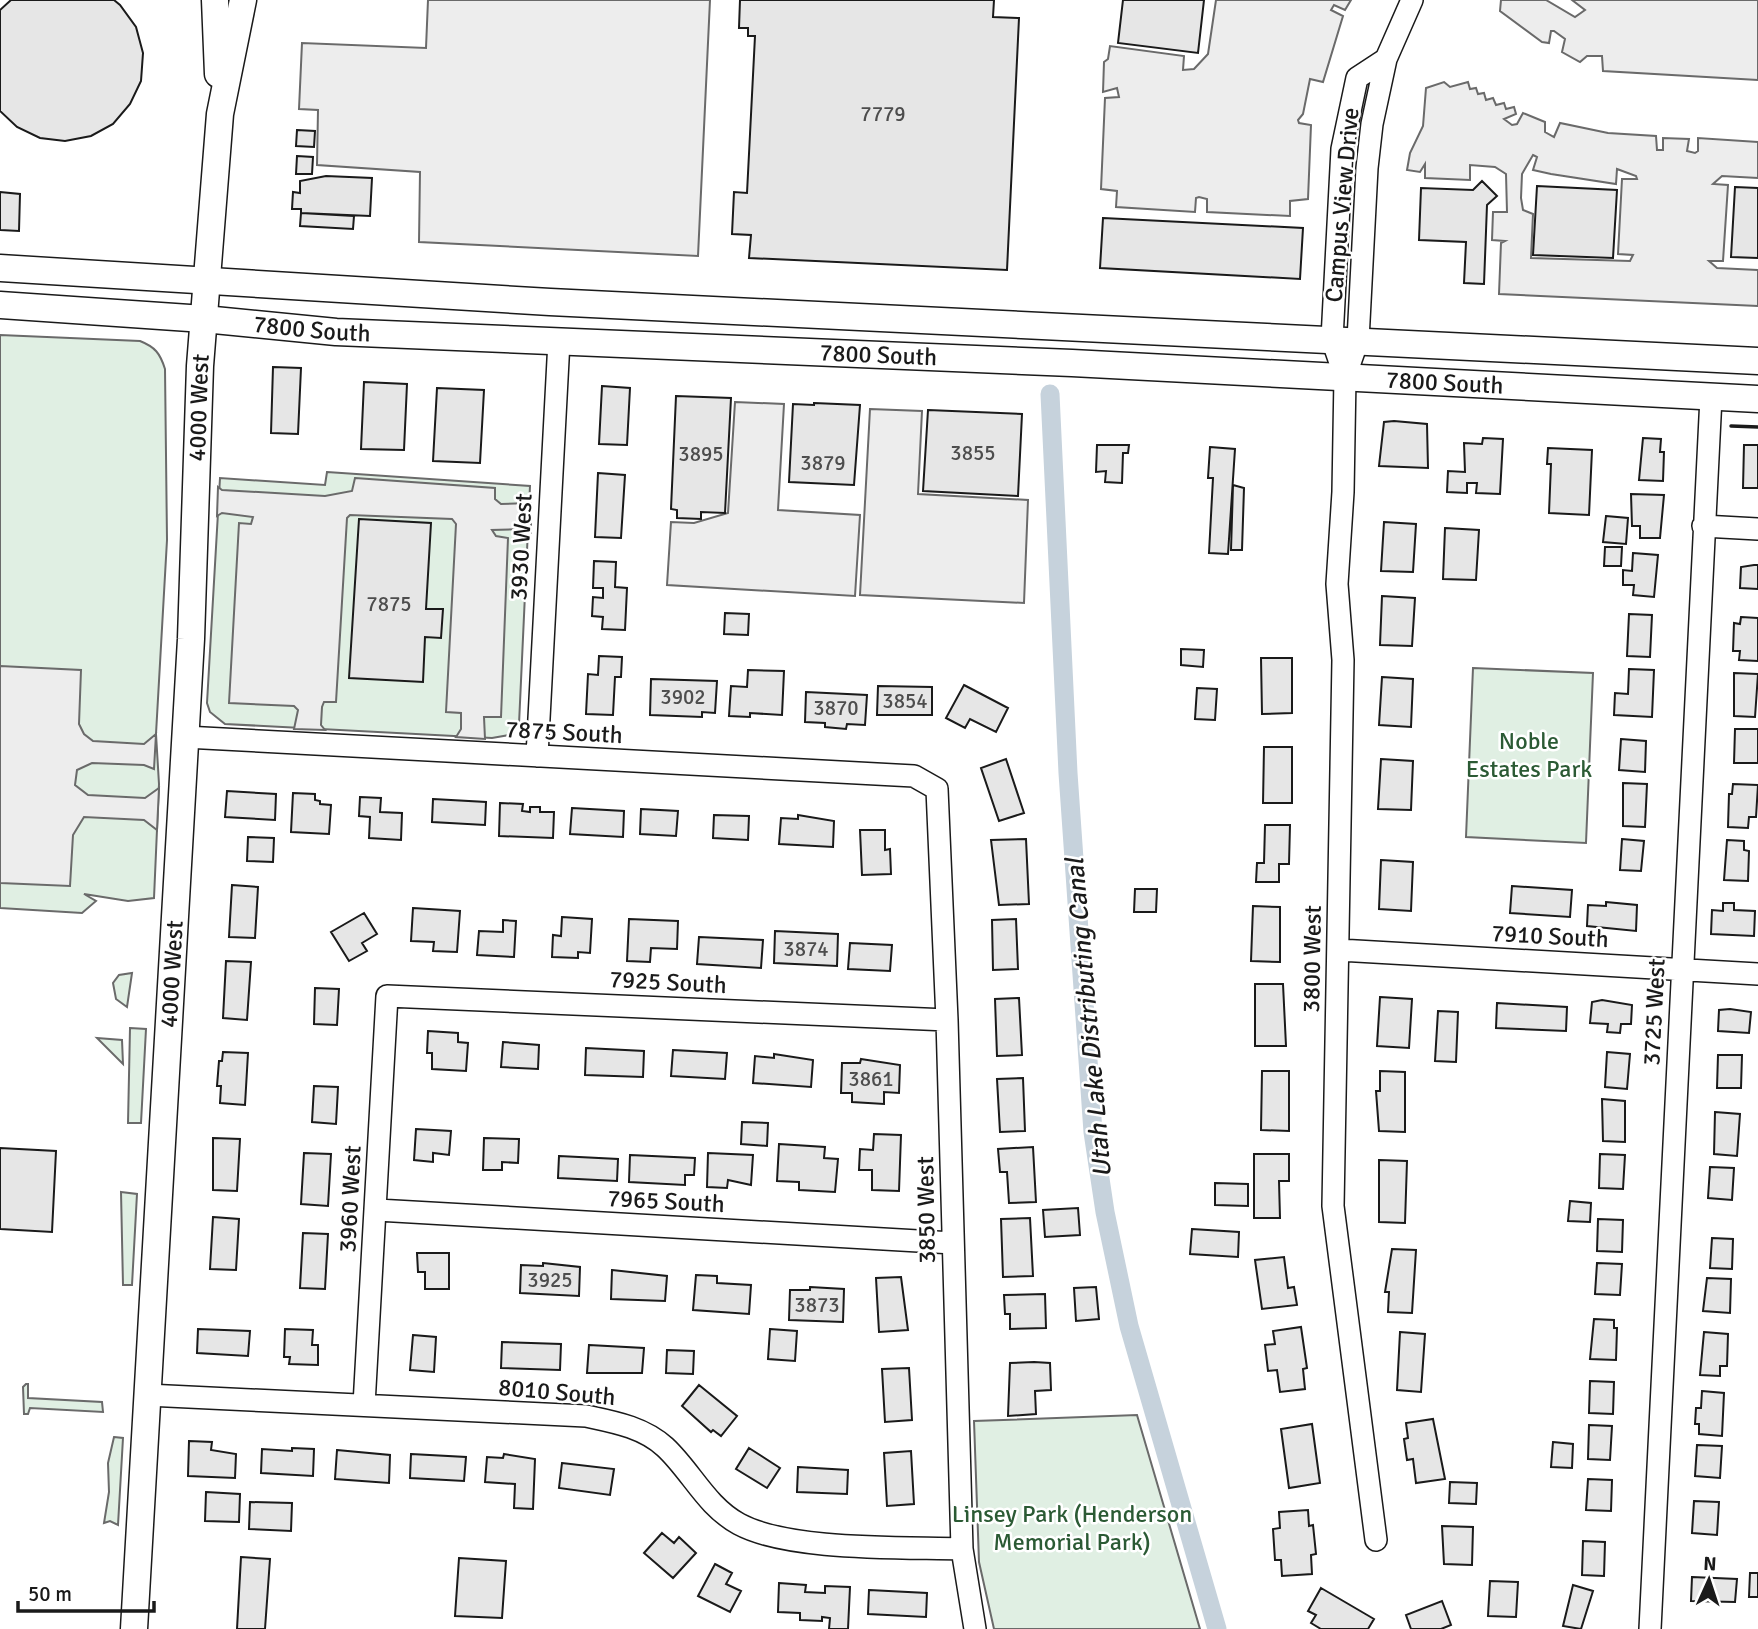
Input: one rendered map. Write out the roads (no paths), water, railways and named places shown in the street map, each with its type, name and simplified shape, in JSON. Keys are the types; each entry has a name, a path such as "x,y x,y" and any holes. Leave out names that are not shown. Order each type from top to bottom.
{"main road":[{"path":"215,0 220,114"},
{"path":"220,114 243,0"},
{"name":"4000 West","path":"134,1629 186,737 206,280 220,114"},
{"name":"7800 South","path":"0,268 550,302 1758,361"},
{"name":"7800 South","path":"0,305 204,318 336,332 902,356 1758,399"},
{"path":"902,356 906,345 921,341 1003,346 1033,338 1045,326"}],"street":[{"name":"Campus View Drive","path":"1345,377 1345,339 1372,124 1386,60 1412,0"},
{"name":"3930 West","path":"537,756 559,341"},
{"name":"3800 West","path":"1345,377 1343,492 1337,584 1343,660 1333,1206 1376,1540"},
{"name":"3725 West","path":"1650,1629 1711,397"},
{"path":"1703,526 1758,529"},
{"name":"7875 South","path":"186,737 914,776 937,789"},
{"name":"3850 West","path":"937,789 947,1020 962,1549 975,1629"},
{"name":"7910 South","path":"1339,950 1758,974"},
{"name":"7925 South","path":"387,996 947,1020"},
{"name":"3960 West","path":"364,1405 387,996"},
{"name":"7965 South","path":"377,1210 953,1243"},
{"name":"8010 South","path":"147,1395 586,1416 632,1426 664,1446 709,1501 738,1524 781,1539 962,1549"}],"waterway":[{"name":"Utah Lake Distributing Canal","path":"1050,394 1068,773 1093,1132 1105,1212 1129,1326 1217,1629"}],"park label":[{"name":"Noble Estates Park","path":"1529,755"},
{"name":"Linsey Park (Henderson Memorial Park)","path":"1072,1528"}]}
